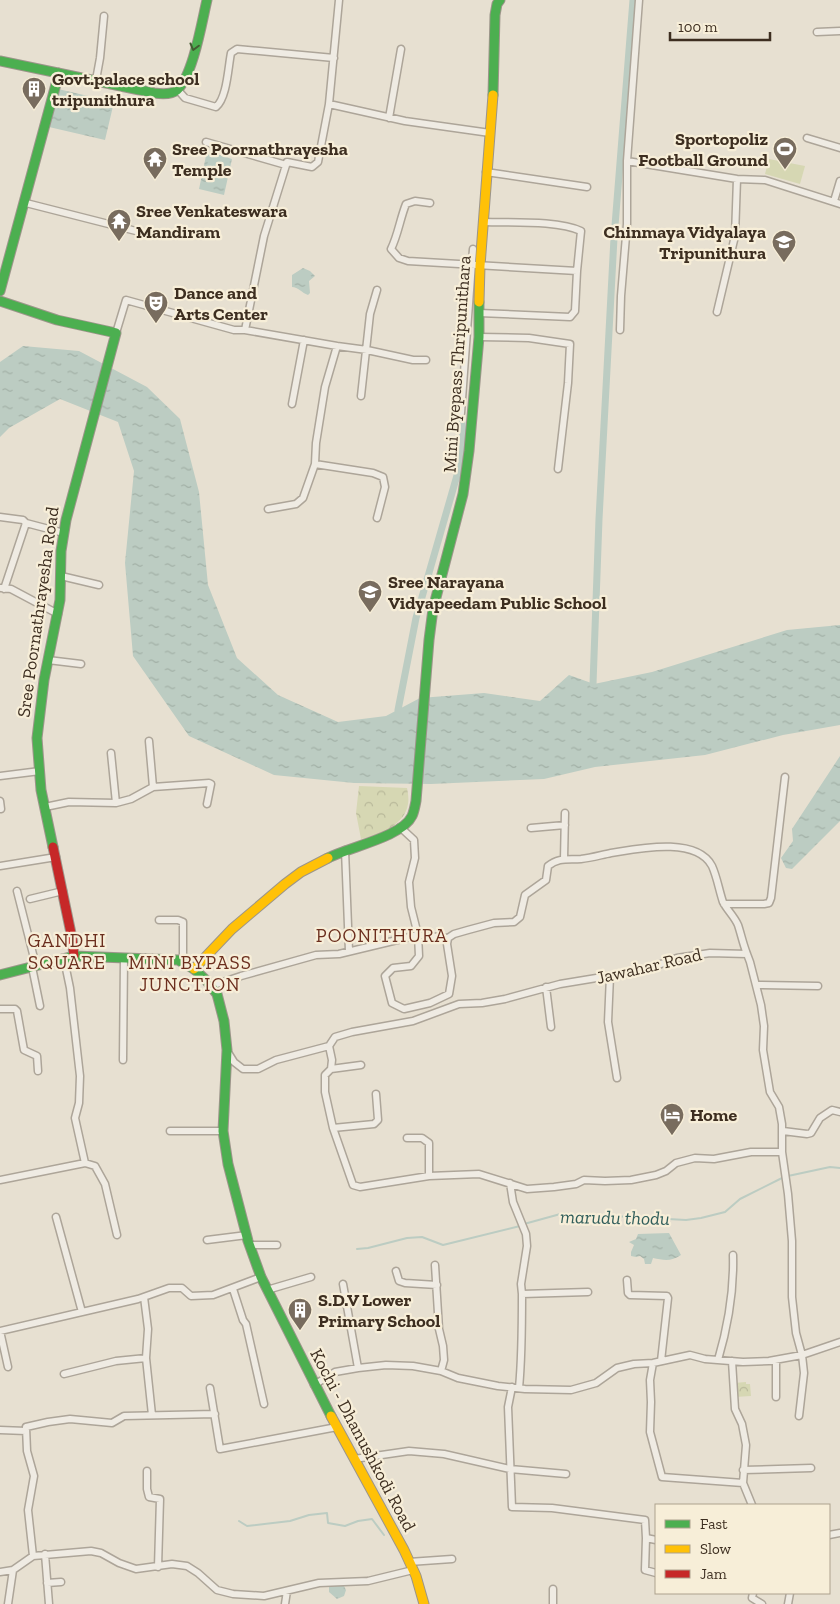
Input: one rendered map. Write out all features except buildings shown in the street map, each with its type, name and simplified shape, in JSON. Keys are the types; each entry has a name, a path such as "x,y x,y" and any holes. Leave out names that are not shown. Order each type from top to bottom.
{"main road":[{"path":"0,62 163,94 171,93 182,82 188,68 208,0"},
{"name":"Mini Byepass Thripunithara","path":"194,969 232,929 284,884 301,872 345,850 392,834 411,818 416,801 433,609 463,494 469,451 479,337 476,265 484,222 486,172 494,89 495,15 497,4 500,0"},
{"path":"0,291 26,203 60,73"},
{"path":"0,301 97,330 116,333"},
{"name":"Sree Poornathrayesha Road","path":"74,956 56,856 41,790 37,738 38,716 60,600 61,552 66,520 116,333"},
{"name":"Kochi - Dhanushkodi Road","path":"0,975 74,956 178,960 194,969 217,994 224,1021 227,1050 224,1131 228,1164 250,1245 261,1277 314,1385 411,1566 424,1604"}],"street":[{"path":"245,330 264,236 287,162 312,167 318,162 329,104 339,0"},
{"path":"620,330 627,224 627,161 639,0"},
{"path":"96,80 104,16"},
{"path":"817,32 840,31"},
{"path":"177,89 185,98 216,107 224,93 231,53 237,49 334,58"},
{"path":"389,118 401,50"},
{"path":"329,104 389,118 490,133"},
{"path":"807,138 840,148"},
{"path":"206,142 286,165"},
{"path":"627,161 737,179 765,180 837,202 840,181"},
{"path":"486,172 587,187"},
{"path":"717,312 735,236 737,179"},
{"path":"430,203 415,201 406,204 401,216 397,237 391,249 399,258 408,261 577,271"},
{"path":"26,203 136,231"},
{"path":"469,319 479,316 570,317 575,312 581,231 548,224 484,222"},
{"path":"461,413 469,319 476,265 473,249"},
{"path":"361,396 370,314 377,290"},
{"path":"116,333 126,300 234,330 245,330 366,350 412,360 426,360"},
{"path":"479,337 529,338 570,344 568,383 558,469"},
{"path":"292,404 304,340"},
{"path":"268,508 296,504 303,498 315,464 316,443 325,387 337,346"},
{"path":"315,464 372,473 383,477 385,487 377,518"},
{"path":"0,517 23,520 26,523 64,533"},
{"path":"26,523 2,589 11,589 58,614"},
{"path":"61,576 99,585"},
{"path":"48,660 81,664"},
{"path":"149,741 153,786"},
{"path":"111,753 116,803"},
{"path":"0,776 40,771"},
{"path":"724,904 764,904 768,903 771,898 785,777"},
{"path":"45,807 69,802 116,803 131,799 153,786 211,783 207,804"},
{"path":"0,801 1,809"},
{"path":"564,858 565,813"},
{"path":"531,828 565,825"},
{"path":"400,827 414,840 415,858 410,882 411,907 418,934 419,956 411,966 393,968 385,976 392,1003 404,1009 430,1003 449,994 452,976 447,944 448,938"},
{"path":"211,986 316,955 339,954 418,934 448,938 468,930 514,922 520,916 525,895 546,880 548,866 564,858 580,859 646,848 681,847 704,857 711,864 724,904 738,926 757,985 764,1026 763,1050 770,1092 780,1107 783,1131 782,1152 792,1241 792,1297 796,1333 802,1355 804,1373 799,1416"},
{"path":"345,850 349,951"},
{"path":"0,866 56,856"},
{"path":"17,891 34,966 40,1006"},
{"path":"30,899 63,892"},
{"path":"159,920 182,921 183,962"},
{"name":"Jawahar Road","path":"227,1050 234,1062 243,1070 258,1069 276,1060 329,1046 335,1037 413,1021 459,1004 505,1000 546,987 645,970 677,958 710,953 747,954"},
{"path":"123,1060 124,958"},
{"path":"64,959 70,988 80,1076 80,1103 75,1118 85,1162"},
{"path":"610,976 608,1022 617,1078"},
{"path":"757,985 818,986"},
{"path":"546,987 551,1027"},
{"path":"0,1010 15,1009 17,1011 24,1050 37,1056 38,1071"},
{"path":"329,1046 332,1060 330,1069 325,1075 325,1092 333,1128 353,1185 360,1187 430,1176 479,1174 527,1189 554,1188 576,1184 584,1180 631,1180 656,1175 666,1171 676,1163 695,1158 714,1159 751,1152 782,1152"},
{"path":"330,1069 361,1065"},
{"path":"333,1128 374,1124 378,1120 376,1094"},
{"path":"783,1131 811,1133 824,1115 832,1110 840,1112"},
{"path":"170,1132 224,1131"},
{"path":"407,1138 422,1138 429,1143 430,1176"},
{"path":"0,1180 85,1162 95,1166 105,1184 117,1235"},
{"path":"510,1183 512,1202 526,1234 521,1284 522,1358 519,1388"},
{"path":"56,1217 82,1312"},
{"path":"208,1240 247,1235"},
{"path":"250,1245 277,1244"},
{"path":"718,1360 724,1339 734,1278 733,1255"},
{"path":"435,1264 439,1329 444,1360 441,1371"},
{"path":"396,1271 399,1281 437,1285"},
{"path":"8,1367 0,1331 144,1297 169,1288 182,1288 191,1296 213,1295 261,1277"},
{"path":"267,1290 311,1278"},
{"path":"627,1280 628,1293 630,1295 667,1296 668,1298 662,1361"},
{"path":"342,1284 358,1368"},
{"path":"233,1288 246,1324 264,1404"},
{"path":"522,1294 588,1292"},
{"path":"144,1297 148,1329 146,1358 152,1415"},
{"path":"314,1385 335,1372 386,1365 413,1366 441,1371 458,1378 519,1388 571,1390 596,1383 617,1368 634,1364 653,1363 690,1355 705,1359 743,1362 776,1360 802,1355 840,1342"},
{"path":"64,1374 116,1361 146,1358"},
{"path":"776,1360 776,1398"},
{"path":"732,1361 735,1409 742,1424 746,1445 743,1483 752,1504"},
{"path":"653,1363 650,1380 650,1432 662,1477 743,1483"},
{"path":"512,1387 508,1407 512,1507 552,1508 645,1520 645,1570 655,1573"},
{"path":"210,1388 220,1449 337,1427"},
{"path":"33,1556 28,1510 34,1476 27,1451 26,1427 70,1419 112,1422 124,1416 214,1414"},
{"path":"0,1430 26,1431"},
{"path":"354,1459 409,1451 444,1454 510,1469 566,1474"},
{"path":"743,1470 811,1468"},
{"path":"147,1471 146,1489 149,1497 160,1499 158,1567"},
{"path":"646,1538 655,1540"},
{"path":"0,1572 13,1570 33,1556 80,1550 101,1552 120,1563 136,1569 172,1564 187,1566 217,1590 233,1594 264,1596 319,1583 368,1581 411,1566 452,1559"},
{"path":"45,1554 49,1604"},
{"path":"8,1604 13,1570"},
{"path":"47,1583 61,1582"},
{"path":"553,1589 553,1604"},
{"path":"285,1604 287,1591"},
{"path":"753,1594 752,1598 762,1604"}],"green space":[{"name":"Sportopoliz Football Ground","path":"769,159 805,166 800,184 765,174"},
{"path":"359,786 407,788 408,804 402,818 383,832 361,839 356,813"},
{"path":"746,1382 746,1384 750,1384 751,1396 735,1397 734,1383"}],"water":[{"path":"58,89 114,102 105,140 49,127"},
{"path":"207,151 232,159 224,195 199,189"},
{"path":"303,268 315,276 309,281 310,293 308,295 292,287 292,275"},
{"path":"23,346 79,351 147,387 180,419 199,492 208,585 237,658 278,695 338,722 386,716 420,698 484,693 540,701 569,675 594,684 652,672 787,630 840,625 840,725 783,735 705,755 595,767 544,779 431,784 354,783 274,775 189,736 133,656 125,563 134,471 118,422 60,399 9,428 0,437 0,362"},
{"path":"840,756 840,821 792,869 786,868 781,858 793,841 792,829"},
{"path":"669,1233 681,1255 667,1260 653,1258 651,1264 645,1264 644,1259 640,1256 631,1256 634,1245 629,1242 636,1239 638,1234"},
{"path":"329,1582 343,1584 346,1590 344,1596 337,1599 329,1592"}],"waterway":[{"path":"593,684 599,519 614,238 633,0"},
{"path":"398,710 416,618 460,465 463,437 462,423"},
{"name":"marudu thodu","path":"788,1176 830,1167 840,1168"},
{"name":"marudu thodu","path":"524,1224 564,1213 586,1217 613,1216 686,1220 701,1218 725,1212 740,1199 784,1177"},
{"name":"marudu thodu","path":"357,1249 407,1238 422,1237 443,1245 520,1226"},
{"path":"239,1521 247,1526 290,1521 309,1515 327,1513 328,1523 345,1526 358,1521 372,1519 384,1535"}],"traffic: fast":[{"path":"0,61 154,93 172,93 183,83 188,73 207,0"},
{"path":"493,95 495,15 497,4 500,0"},
{"path":"0,291 59,73"},
{"path":"0,301 57,320 116,333 66,520 61,551 60,600 44,680 37,738 41,790 53,847"},
{"path":"328,858 398,830 412,816 414,811 433,609 463,494 469,451 479,337 479,302"},
{"path":"0,975 74,956 178,960 194,969 217,994 224,1021 227,1050 223,1131 228,1164 248,1241 261,1277 331,1416"}],"traffic: slow":[{"path":"479,302 493,95"},
{"path":"194,969 232,929 285,884 301,872 328,858"},
{"path":"331,1416 404,1550 416,1576 424,1604"}],"traffic: jam":[{"path":"53,847 74,956"}],"place":[{"name":"Govt.palace school tripunithura","path":"34,110"},
{"name":"Sportopoliz Football Ground","path":"785,170"},
{"name":"Sree Poornathrayesha Temple","path":"155,180"},
{"name":"Sree Venkateswara Mandiram","path":"119,242"},
{"name":"Chinmaya Vidyalaya Tripunithura","path":"784,263"},
{"name":"Dance and Arts Center","path":"156,324"},
{"name":"Sree Narayana Vidyapeedam Public School","path":"370,613"},
{"name":"Home","path":"672,1136"},
{"name":"S.D.V Lower Primary School","path":"300,1331"}],"district":[{"name":"POONITHURA","path":"382,935"},
{"name":"GANDHI SQUARE","path":"67,951"},
{"name":"MINI BYPASS JUNCTION","path":"190,973"}]}
